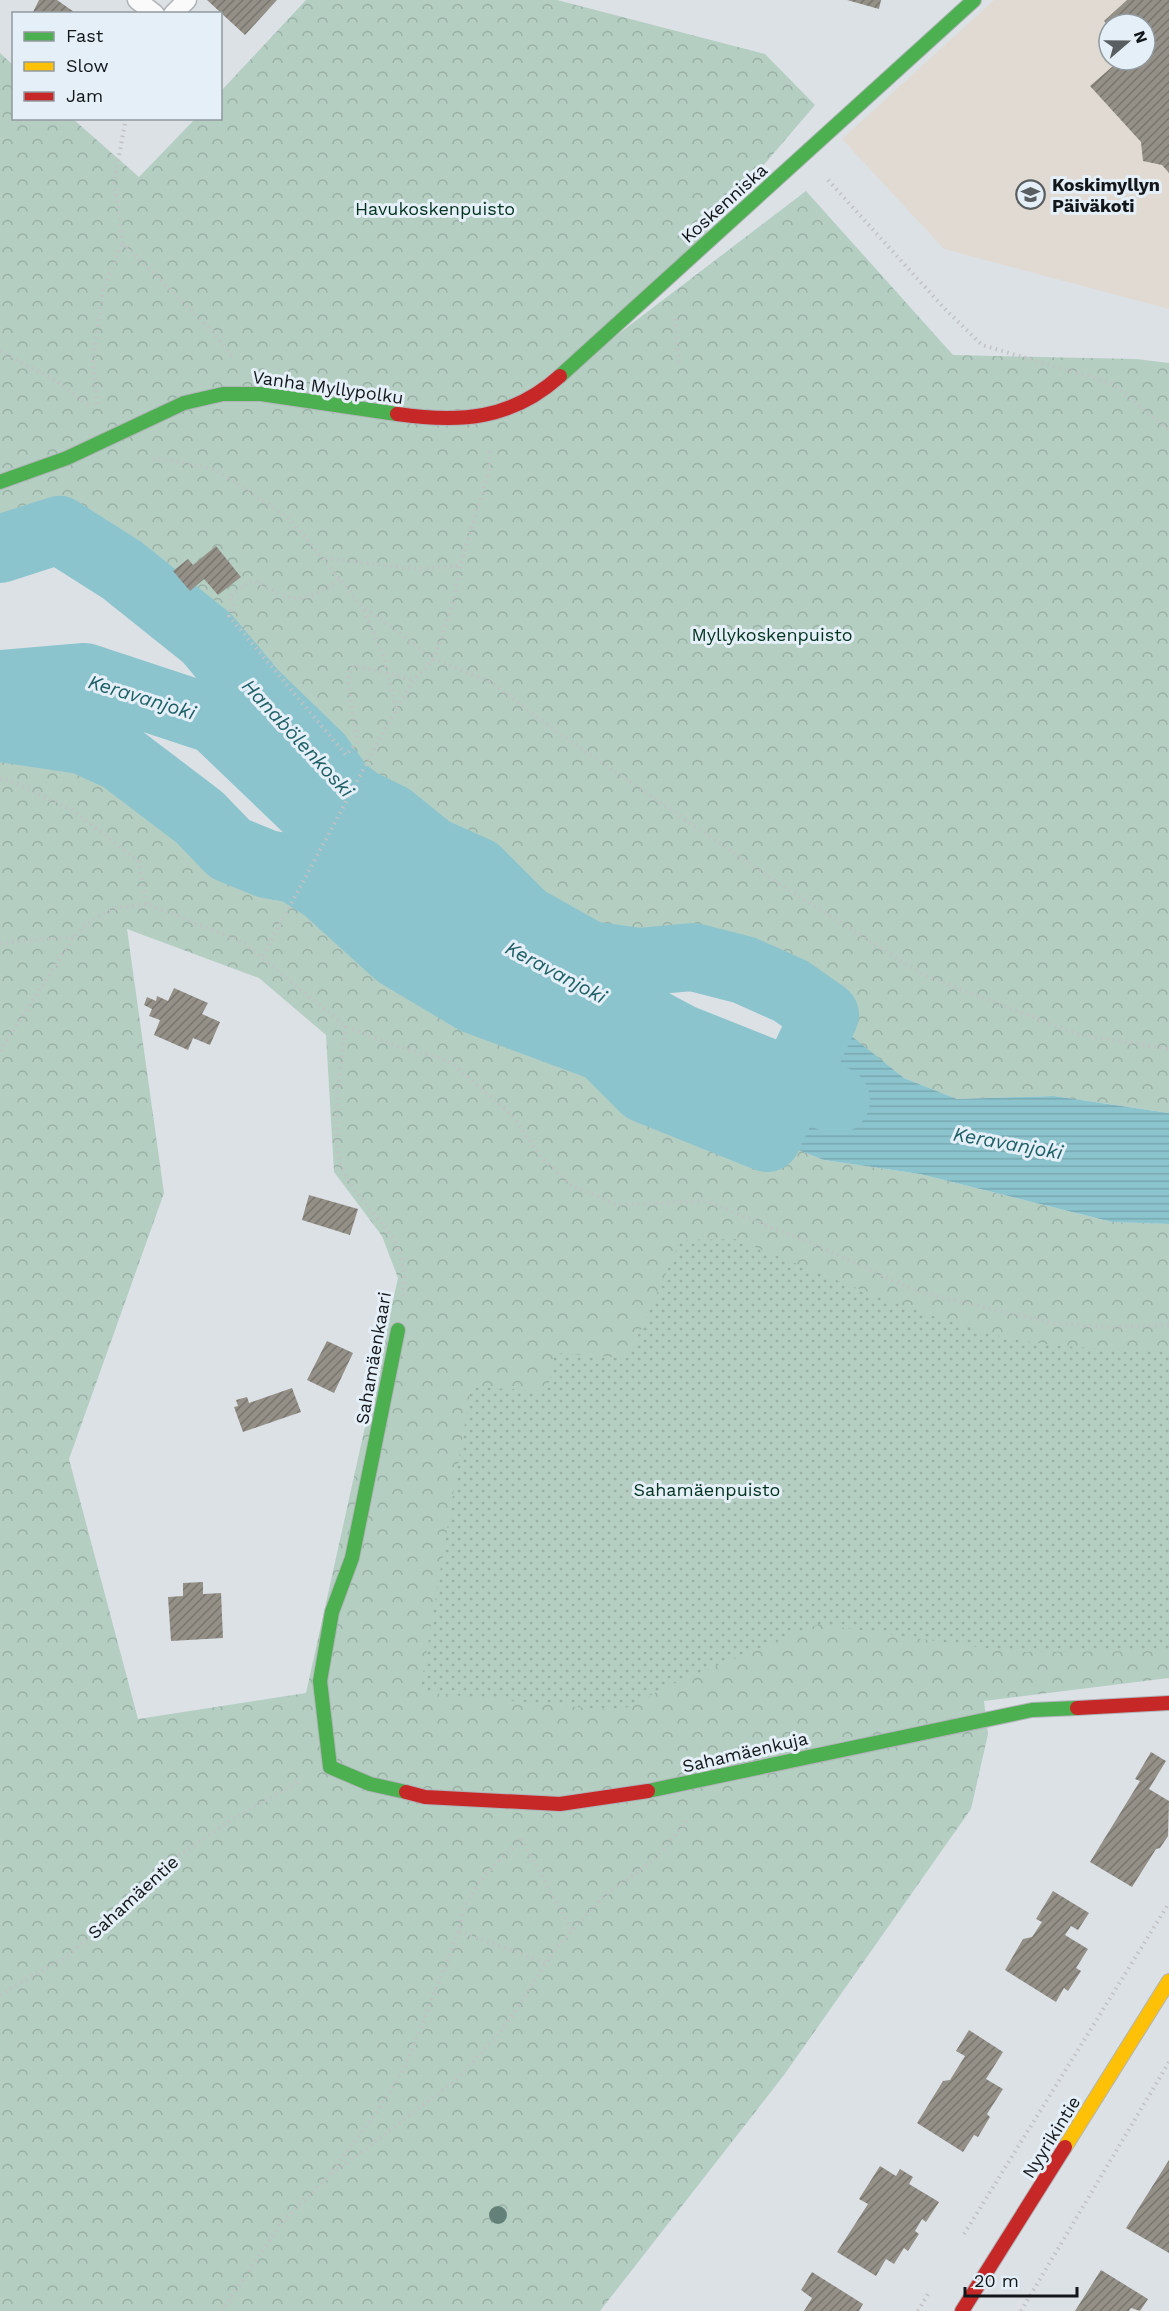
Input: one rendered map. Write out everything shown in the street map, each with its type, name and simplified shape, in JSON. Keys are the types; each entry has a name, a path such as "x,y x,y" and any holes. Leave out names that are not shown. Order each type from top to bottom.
{"street":[{"name":"Koskenniska","path":"488,416 519,405 546,389 974,0"},
{"name":"Vanha Myllypolku","path":"0,482 67,459 184,403 224,394 261,394 410,416 463,419 488,416"},
{"name":"Sahamäenkaari","path":"330,1767 320,1681 332,1612 352,1558 398,1330"},
{"name":"Sahamäenkuja","path":"330,1767 370,1784 425,1797 560,1804 667,1788 859,1745 1032,1710 1169,1703"},
{"name":"Nyyrikintie","path":"962,2311 1169,1982"}],"lane":[{"path":"137,0 152,12"},
{"path":"175,12 187,0"}],"path":[{"path":"0,351 58,382 98,414 93,363 103,290 123,243 114,183 126,120"},
{"path":"805,154 944,308 982,345 1111,383 1169,430"},
{"path":"123,243 214,333 261,394"},
{"path":"263,956 389,722 414,680 434,659 452,606 460,566 490,467 488,416"},
{"path":"111,437 132,458 176,460 216,470 290,519 360,604 434,659 491,682 560,734 787,889 924,975 1077,1034 1169,1049"},
{"path":"324,558 417,569 460,566"},
{"path":"339,580 308,598 290,598 252,580 229,597 233,604 228,616 346,755 357,742 348,679 354,665 414,680"},
{"path":"360,604 383,655 397,709"},
{"path":"0,779 9,780 72,810 138,861 147,904"},
{"path":"0,1051 74,937 94,920 112,909 147,904 243,942 263,956 345,1026 397,1046 449,1061 512,1115 541,1158 572,1186 618,1205 706,1201 823,1248 916,1291 1052,1323 1105,1328 1169,1325"},
{"path":"0,943 74,937"},
{"name":"Sahamäenkaari","path":"345,1026 336,1130 342,1167 389,1230 401,1256 404,1288 398,1330"},
{"name":"Sahamäentie","path":"0,1995 69,1955 164,1866 231,1820 285,1788 330,1767"},
{"path":"327,2178 376,2113 404,2069 459,1932 461,1913 491,1866 560,1804"},
{"path":"222,2311 282,2222 327,2178 455,2081 503,2029 546,1963 572,1931 605,1895 654,1860 690,1817"},
{"path":"521,1839 572,1931"},
{"path":"960,2241 1169,1903"},
{"path":"459,1932 546,1963"},
{"path":"1021,2311 1169,2062"},
{"path":"918,2311 930,2291"}],"shaded area":[{"name":"Koskimyllyn Päiväkoti","path":"994,0 1169,0 1169,309 944,249 842,139"}],"green space":[{"name":"Myllykoskenpuisto","path":"306,0 557,0 765,54 815,105 661,285 554,383 806,191 953,355 1136,359 1169,363 1169,1113 1054,1096 957,1099 904,1078 791,991 744,970 693,957 638,962 589,955 525,919 477,871 432,851 391,818 359,802 341,788 319,757 254,694 207,638 122,570 59,531 0,549 0,53 12,64 12,120 74,120 139,177 194,120 222,120 222,90"},
{"name":"Sahamäenpuisto","path":"0,728 82,740 120,757 199,817 230,849 267,864 295,869 325,888 398,954 475,1000 604,1048 645,1089 824,1160 920,1174 1112,1222 1169,1224 1169,1678 984,1701 988,1734 971,1809 784,2075 600,2311 0,2311","holes":["127,929 259,978 326,1035 334,1172 382,1236 398,1278 306,1693 138,1719 69,1459 164,1193"]},
{"path":"735,1239 892,1301 988,1333 1055,1345 1169,1349 1169,1651 1012,1652 819,1624 668,1686 620,1711 420,1692 471,1387 547,1391 555,1353 628,1358 681,1240"}],"water":[{"path":"825,1015 904,1078 957,1099 1054,1096 1169,1113 1169,1224 1112,1222 920,1174 824,1160 767,1138"}],"building":[{"path":"39,0 57,0 74,12 33,12"},
{"path":"207,0 277,0 245,35"},
{"path":"847,0 881,0 879,9"},
{"path":"1127,0 1169,0 1169,173 1162,165 1143,161 1141,142 1090,86 1106,72 1157,72 1157,12 1114,12"},
{"path":"216,546 241,577 218,595 204,579 190,591 173,571 188,559 193,565"},
{"path":"174,988 208,1003 202,1014 220,1022 210,1045 193,1038 188,1050 154,1035 160,1020 149,1016 152,1009 144,1005 147,997 156,1001 157,996 168,1001"},
{"path":"309,1195 358,1209 350,1235 302,1220"},
{"path":"327,1341 353,1353 334,1393 307,1380"},
{"path":"292,1388 301,1412 243,1432 234,1407 238,1406 236,1400 247,1397 249,1403"},
{"path":"203,1582 203,1594 221,1593 223,1638 171,1641 168,1597 183,1596 183,1583"},
{"path":"1151,1752 1166,1761 1149,1789 1169,1801 1168,1836 1160,1848 1156,1849 1132,1887 1090,1862 1140,1781 1135,1779"},
{"path":"1053,1891 1089,1913 1078,1930 1071,1926 1065,1935 1088,1949 1076,1968 1081,1971 1068,1991 1064,1988 1056,2002 1005,1970 1023,1939 1032,1937 1042,1922 1036,1919"},
{"path":"969,2030 1003,2052 986,2079 1003,2089 987,2114 990,2117 978,2137 974,2135 963,2152 917,2123 943,2081 950,2080 965,2056 956,2051"},
{"path":"1169,2160 1169,2253 1126,2228"},
{"path":"880,2166 896,2176 900,2169 913,2177 909,2184 939,2202 926,2222 922,2219 915,2231 919,2234 908,2251 904,2248 894,2264 886,2259 876,2276 837,2252 868,2204 859,2199"},
{"path":"1101,2270 1148,2299 1140,2311 1131,2308 1129,2311 1075,2311"},
{"path":"812,2272 863,2304 859,2311 804,2311 812,2298 801,2290"}],"waterway":[{"name":"Hanabölenkoski","path":"0,549 59,530 122,570 207,638 254,694 319,757 341,788 359,802 391,818 432,851 477,871 525,919 589,955 638,962 693,957 744,970 791,991 825,1015 767,1138 645,1089 604,1048 475,1000 398,954 325,888 295,869 267,864 230,849 199,817 120,757 82,740 0,728"},
{"name":"Keravanjoki","path":"0,684 85,677 215,720 380,878 681,1038 836,1100"}],"traffic: fast":[{"path":"560,376 974,0"},
{"path":"0,482 67,458 184,403 223,394 261,394 397,414"},
{"path":"398,1330 352,1558 332,1612 320,1681 330,1767 370,1784 406,1792"},
{"path":"648,1791 1032,1710 1077,1708"}],"traffic: slow":[{"path":"1065,2147 1169,1981"}],"traffic: jam":[{"path":"397,414 442,418 484,415 523,402 542,391 560,376"},
{"path":"1077,1708 1169,1703"},
{"path":"406,1792 425,1797 560,1804 648,1791"},
{"path":"962,2311 1065,2147"}],"place":[{"name":"Koskimyllyn Päiväkoti","path":"1031,194"}],"park label":[{"name":"Havukoskenpuisto","path":"435,208"}]}
